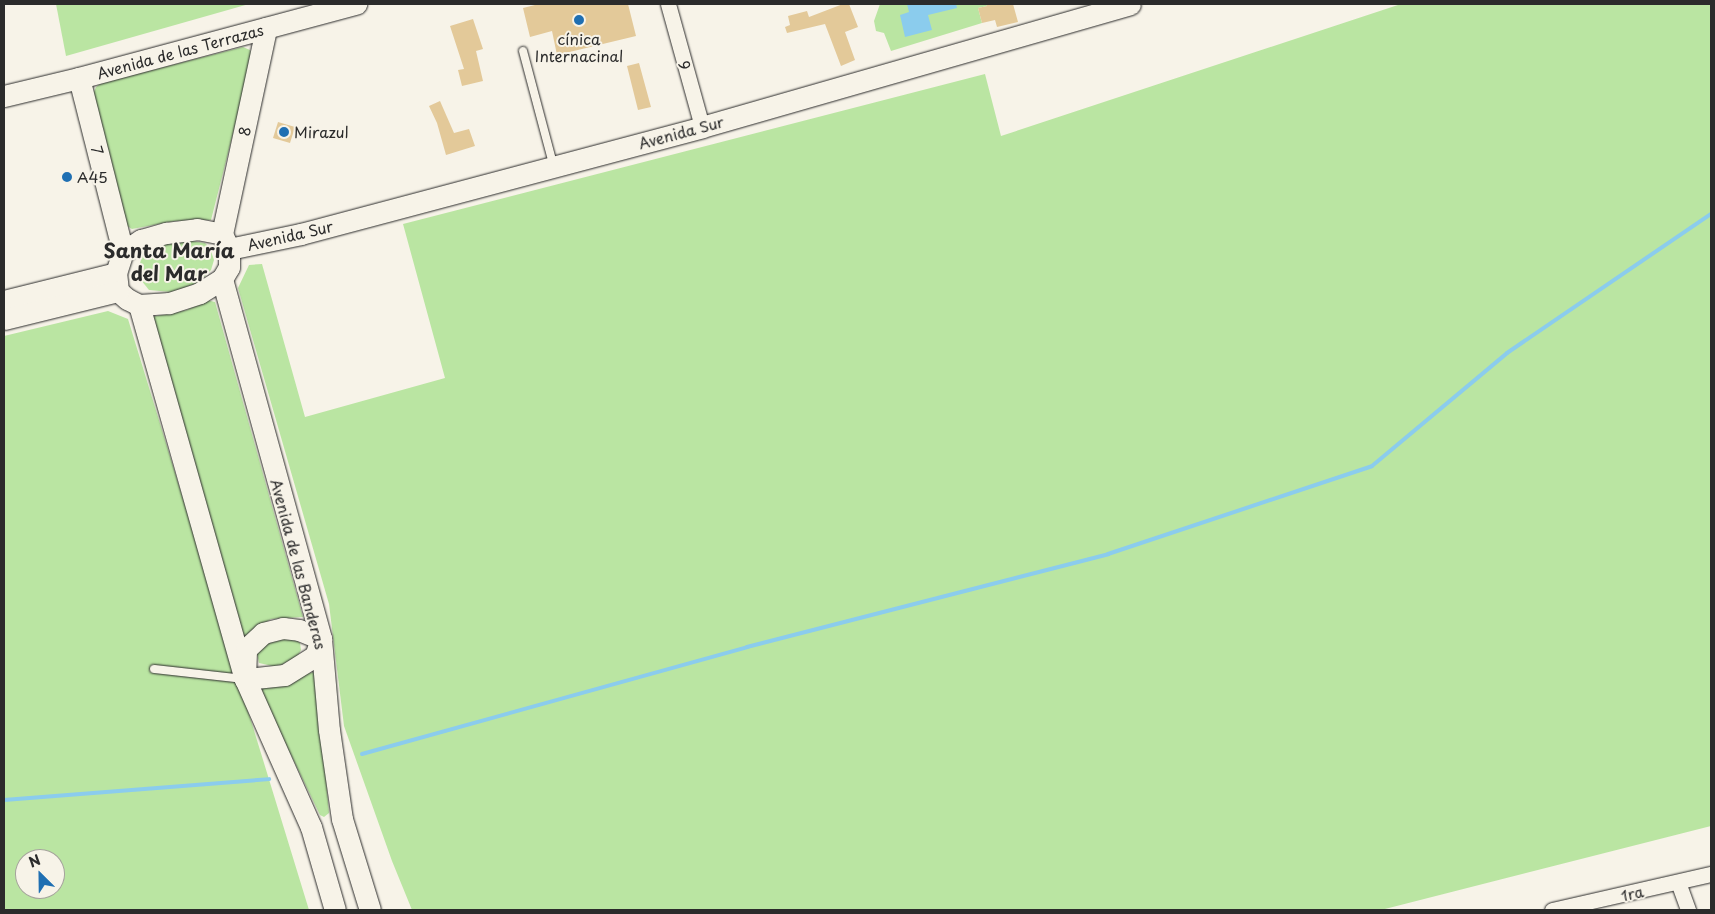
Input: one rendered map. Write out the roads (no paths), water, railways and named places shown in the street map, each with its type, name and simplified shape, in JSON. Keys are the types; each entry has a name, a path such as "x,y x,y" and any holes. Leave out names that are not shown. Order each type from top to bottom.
{"street":[{"name":"Avenida de las Terrazas","path":"4,96 79,78 356,4"},
{"name":"9","path":"668,4 702,126"},
{"name":"Avenida Sur","path":"123,252 141,240 166,233 197,229 226,242 301,234 702,126 1105,8 1130,4"},
{"name":"8","path":"226,242 266,28"},
{"name":"7","path":"79,78 123,252"},
{"name":"Avenida Sur","path":"222,279 229,267 226,242"},
{"path":"123,252 117,282 127,299 139,305 169,302 200,293 222,279"},
{"name":"Avenida de las Banderas","path":"222,279 321,639 329,730 342,819 370,910"},
{"path":"4,301 117,282"},
{"path":"4,319 117,282"},
{"path":"139,305 245,679 311,827 335,910"},
{"path":"283,628 299,630 321,639 315,656 284,675 245,679 246,649 263,633 283,628"},
{"name":"1ra","path":"1552,910 1711,874"},
{"path":"1678,882 1688,910"}],"lane":[{"path":"523,51 553,166"},
{"path":"154,669 245,679"}],"water":[{"path":"907,4 956,4 957,8 928,15 932,30 905,37 900,15 909,12"}],"waterway":[{"path":"362,754 747,647 1108,554 1372,466 1507,353 1711,214"},
{"path":"4,800 269,779"}],"place":[{"name":"cínica Internacinal","path":"579,20"},
{"name":"Mirazul","path":"284,132"},
{"name":"A45","path":"67,177"}],"district":[{"name":"Santa María del Mar","path":"169,262"}]}
